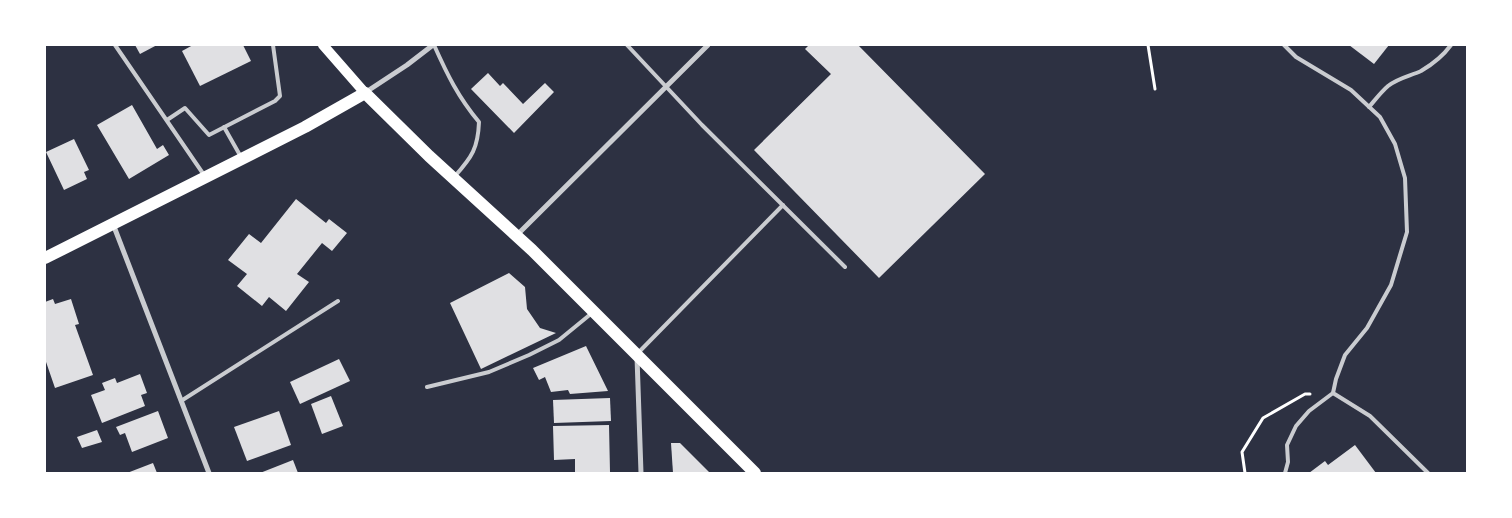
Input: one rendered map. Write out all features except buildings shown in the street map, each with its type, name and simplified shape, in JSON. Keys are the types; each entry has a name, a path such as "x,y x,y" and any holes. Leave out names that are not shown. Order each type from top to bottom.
{"main road":[{"path":"323,45 365,93 516,236 755,473"},
{"path":"45,258 305,127 365,93"}],"street":[{"path":"365,93 434,45"},
{"path":"516,236 708,45"},
{"path":"113,223 209,473"},
{"path":"637,354 641,473"}],"lane":[{"path":"115,45 206,177"},
{"path":"167,120 185,108 209,135 275,101 280,96 273,45"},
{"path":"434,45 448,76 464,104 479,122 478,137 470,160 453,178"},
{"path":"626,45 666,88 845,268"},
{"path":"1284,45 1296,57 1351,90 1380,117 1395,144 1405,178 1406,232 1391,285 1367,328 1345,355 1333,393 1309,411 1296,426 1287,445 1288,462 1285,473"},
{"path":"1369,107 1388,86 1434,63 1451,45"},
{"path":"224,127 242,159"},
{"path":"637,354 783,205"},
{"path":"181,401 338,301"},
{"path":"427,387 489,372 529,355 558,340 594,312"},
{"path":"1333,393 1370,416 1428,473"}],"path":[{"path":"1148,45 1155,89"},
{"path":"1245,473 1242,452 1263,418 1305,394 1333,393"}]}
